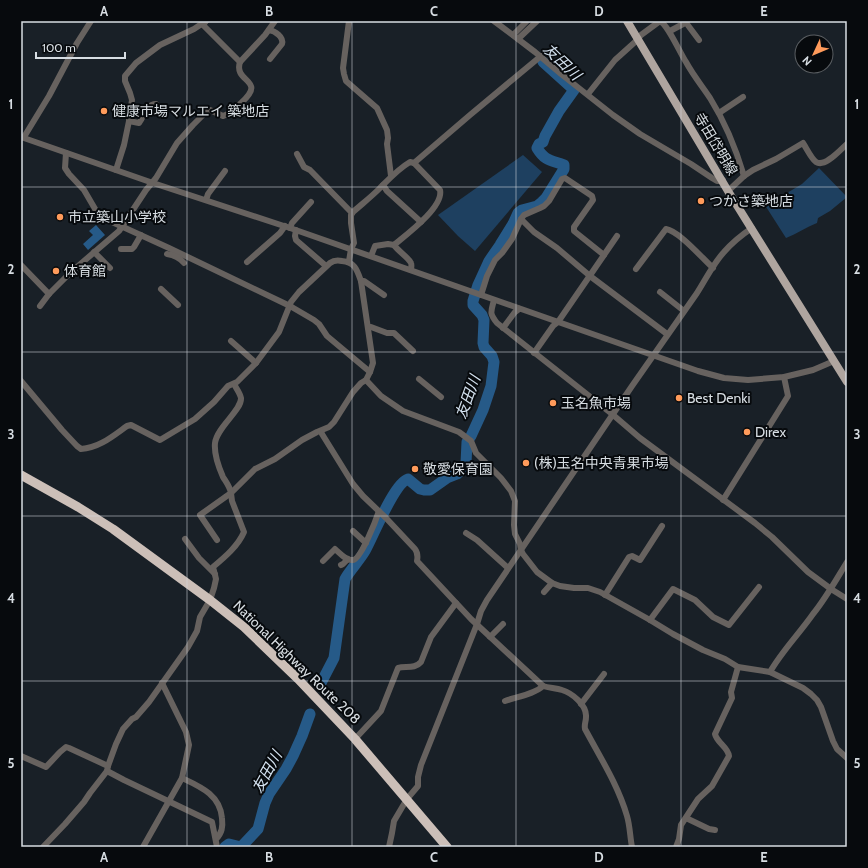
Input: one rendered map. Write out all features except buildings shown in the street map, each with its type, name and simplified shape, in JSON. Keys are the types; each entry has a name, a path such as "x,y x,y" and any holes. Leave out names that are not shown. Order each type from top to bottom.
{"highway":[{"name":"National Highway Route 208","path":"21,475 78,507 113,529 210,600 250,633 298,679 355,739 447,847"}],"main road":[{"name":"寺田岱明線","path":"627,21 728,190 847,382"}],"street":[{"path":"91,21 77,43 55,84 22,137 153,183 351,249 698,371 724,378 748,380 784,377 813,370 834,361"},
{"path":"206,21 203,25 240,62"},
{"path":"116,170 124,145 132,100 125,81 125,76 136,63 160,45 194,29 206,21"},
{"path":"40,306 49,294 70,273 119,231 146,190 153,183 177,142 208,110 224,116 230,114 251,93 252,89 250,84 239,71 240,62 265,35 275,21"},
{"path":"349,21 343,68 344,74 346,81 377,108 387,130 387,144 391,176"},
{"path":"494,21 539,58 640,134 692,164 717,181 723,180"},
{"path":"515,37 527,21"},
{"path":"515,37 537,21"},
{"path":"588,94 615,60 641,35 660,21 662,22 670,31 677,48 719,113 737,153 744,176"},
{"path":"670,31 685,23 699,40"},
{"path":"269,30 280,37 283,42 270,59"},
{"path":"349,261 351,249 354,243 351,223 352,212 391,176 410,162 414,163 539,58"},
{"path":"719,113 743,97"},
{"path":"129,121 138,123 150,105 156,104 164,112"},
{"path":"728,190 753,170 803,144 815,161 820,164 827,162 847,144"},
{"path":"66,153 66,168 69,174 84,190 98,214 122,227 290,306 314,320 327,336 370,372"},
{"path":"297,154 304,167 310,170 352,212"},
{"path":"394,245 421,222 433,209 440,198 440,190 414,163"},
{"path":"206,200 208,194 225,171"},
{"path":"482,296 487,276 495,260 512,239 521,219 524,215 544,206 549,201 562,179 565,178 592,196 593,200 574,227 574,231 604,254"},
{"path":"383,185 387,191 421,222"},
{"path":"247,262 292,223 311,202"},
{"path":"521,219 534,232 557,248 590,276 667,334"},
{"path":"389,847 394,821 407,799 418,786 418,776 421,765 481,611 487,600 612,414 654,356 667,334 724,252 752,228"},
{"path":"636,269 666,229 678,235 713,268"},
{"path":"296,230 296,240 326,266"},
{"path":"121,248 132,249 141,235"},
{"path":"534,353 553,326 558,322 617,236"},
{"path":"371,256 375,246 388,244 394,245 410,260 412,264 411,270"},
{"path":"94,252 110,268"},
{"path":"167,254 171,254 184,263"},
{"path":"21,381 62,430 81,449 104,442 127,426 131,425 160,440 195,419 214,402 228,386 234,384 256,363 279,332 291,302 299,292 326,266 334,261 349,261 358,272 361,281 373,363 370,372 366,380 353,392 330,427 302,440 274,459 255,469 231,493 200,514 217,540"},
{"path":"21,265 49,294"},
{"path":"361,281 364,281 384,294"},
{"path":"161,289 178,305"},
{"path":"660,292 684,311"},
{"path":"494,300 491,316 497,323 640,438 772,537 808,572 847,599"},
{"path":"503,328 519,309"},
{"path":"368,327 371,326 387,333 392,332 413,351"},
{"path":"231,342 256,363"},
{"path":"723,500 788,396 784,377"},
{"path":"420,379 441,397"},
{"path":"366,380 381,396 403,411 458,432 469,440 476,453 501,478 512,494 514,501 515,534 523,554 537,572 552,583 560,586 588,588 605,595 679,638 725,659 738,667 770,672 811,694 821,707 837,749 847,758"},
{"path":"43,847 84,802 107,769 123,729 149,702 188,646 197,631 200,618 210,600 216,579 213,567 234,547 244,532 232,501 230,489 220,470 215,445 220,431 234,413 240,402 240,394 234,384"},
{"path":"321,431 353,484 415,549 418,558 417,561 456,603 543,686 561,690 572,695 581,704 585,710 586,716 584,725 585,729 611,776 621,798 628,818 632,847"},
{"path":"341,565 348,560 356,559 363,549 380,512"},
{"path":"605,595 629,557 632,556 640,560 662,526"},
{"path":"353,531 366,542"},
{"path":"466,533 477,540 508,568"},
{"path":"185,539 194,552 215,574"},
{"path":"323,561 335,549 348,560"},
{"path":"770,672 778,658 813,615 847,562"},
{"path":"544,592 552,583"},
{"path":"650,620 673,589 695,600 713,617 729,625 759,587"},
{"path":"355,739 380,711 398,668 419,665 431,637 456,603"},
{"path":"490,637 503,623"},
{"path":"676,847 681,825 698,799 712,786 729,756 728,751 716,739 716,734 732,698 730,692 738,667"},
{"path":"581,704 604,674"},
{"path":"143,847 182,778 189,745 186,732 162,683"},
{"path":"505,701 528,694 540,689 543,686"},
{"path":"21,756 46,767 66,747 69,748 124,780 212,822 217,847"},
{"path":"182,778 200,786 216,800 221,808 221,833 216,839"},
{"path":"686,818 709,829 715,830"}],"shaded area":[{"path":"523,155 542,172 475,251 438,215"},
{"path":"819,168 847,197 830,211 818,218 817,223 786,238 763,202 766,200 770,202 802,184"},
{"path":"96,225 105,235 88,250 83,244 93,235 89,231"}],"waterway":[{"name":"友田川","path":"320,685 334,658 345,579 365,551 396,490 408,479 420,489 430,490 447,478 457,474 466,463 467,442 483,410 491,386 494,362 492,356 484,347 483,343 484,320 482,315 473,305 478,285 489,261 513,224 518,213 522,210 537,206 542,202 564,169 564,165 545,158 537,148 539,144 543,142 559,111 574,90 543,62"},
{"name":"友田川","path":"225,847 229,844 241,847 258,829 269,794 293,756 310,714"}],"place":[{"name":"健康市場マルエイ 築地店","path":"104,111"},
{"name":"つかさ築地店","path":"701,201"},
{"name":"市立築山小学校","path":"60,217"},
{"name":"体育館","path":"56,271"},
{"name":"Best Denki","path":"679,398"},
{"name":"玉名魚市場","path":"553,403"},
{"name":"Direx","path":"747,432"},
{"name":"(株)玉名中央青果市場","path":"526,463"},
{"name":"敬愛保育園","path":"415,469"}]}
